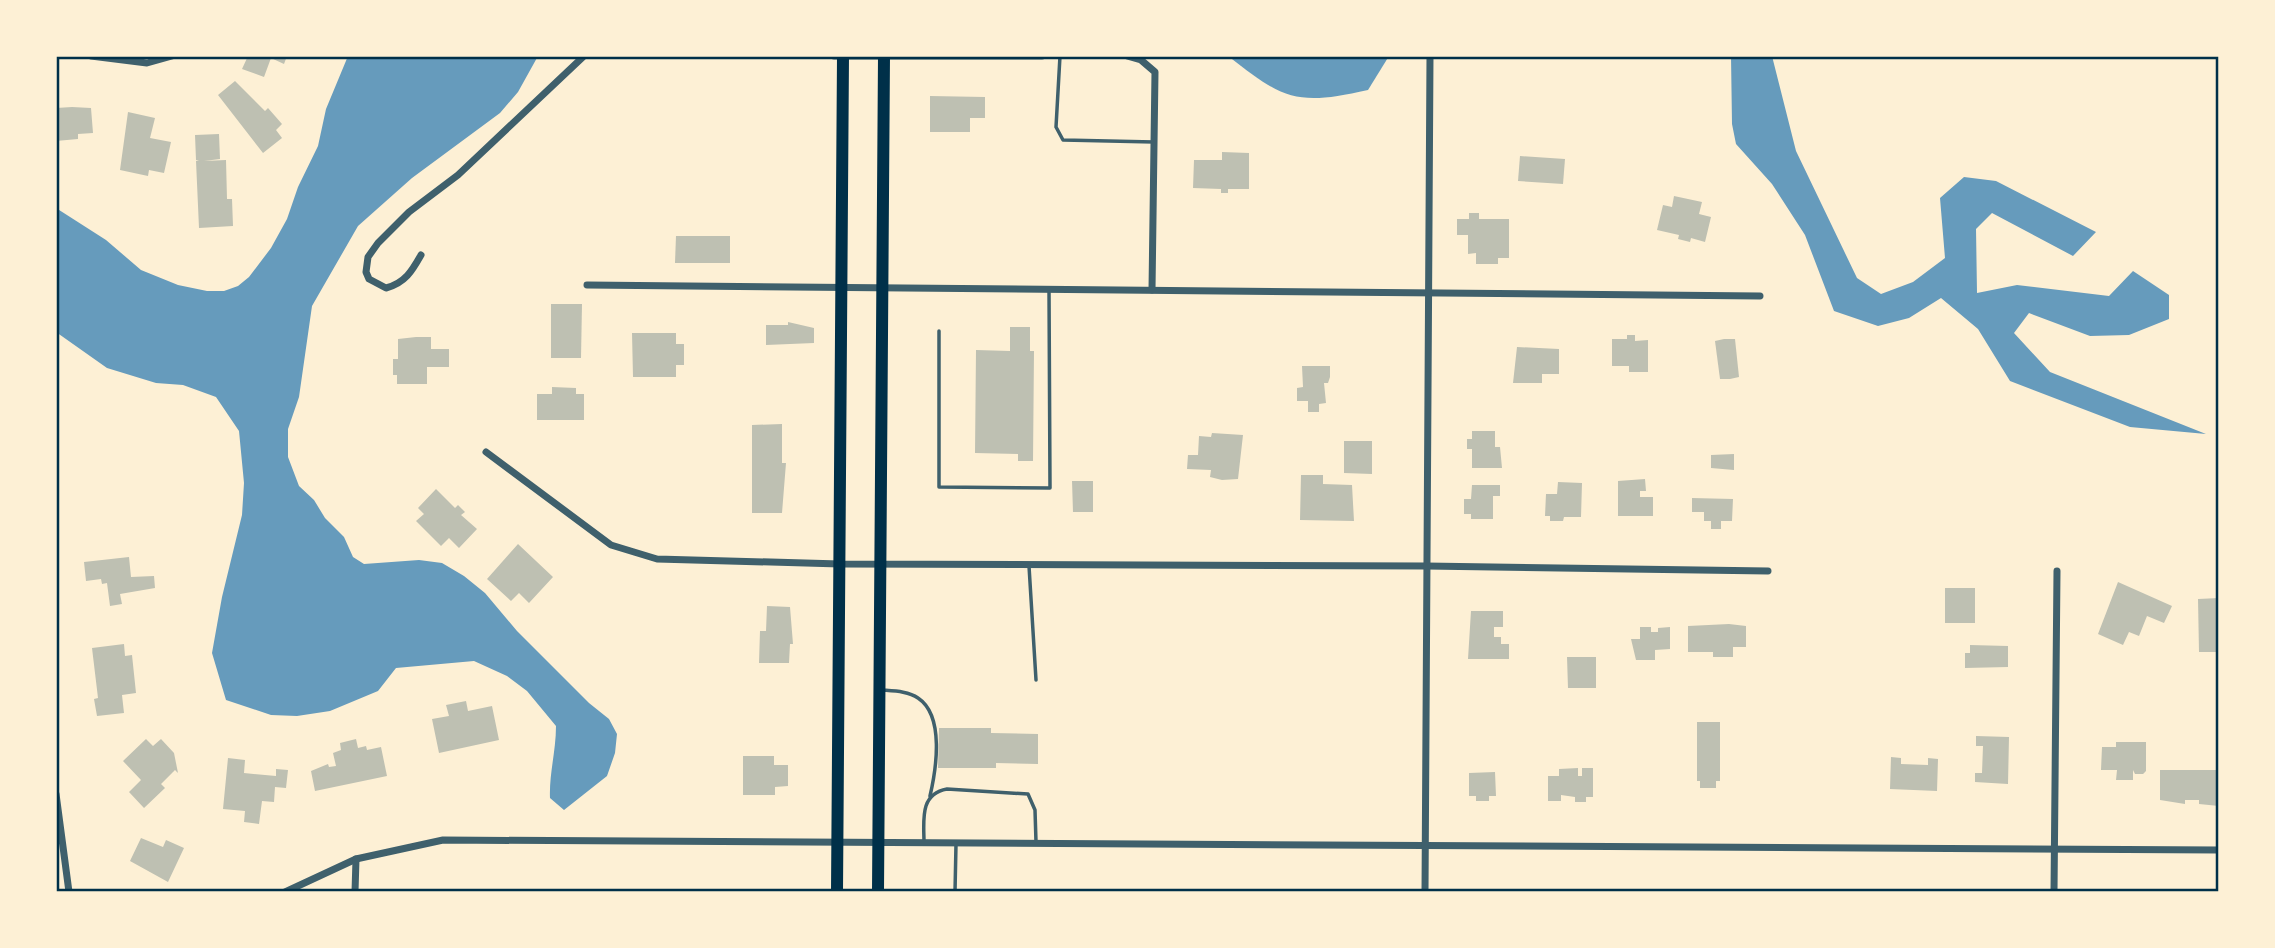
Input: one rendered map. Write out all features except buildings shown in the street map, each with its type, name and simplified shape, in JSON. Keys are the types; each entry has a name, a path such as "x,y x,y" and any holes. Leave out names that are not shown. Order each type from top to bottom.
{"main road":[{"path":"837,892 843,56"},
{"path":"878,892 884,57"}],"street":[{"path":"91,56 147,63 172,56"},
{"path":"421,255 411,273 398,285 386,288 376,283 366,272 368,257 397,223 458,175 584,56"},
{"path":"834,56 1042,56"},
{"path":"1127,56 1141,60 1155,72 1152,290"},
{"path":"1425,892 1430,56"},
{"path":"587,285 1760,296"},
{"path":"486,452 611,545 657,559 840,564 1426,566 1768,571"},
{"path":"2054,892 2059,634 2057,571"},
{"path":"56,794 69,892"},
{"path":"285,892 356,859 443,840 2219,850"},
{"path":"355,892 356,859"}],"lane":[{"path":"1060,56 1056,127 1063,140 1154,142"},
{"path":"939,331 939,487 1051,488 1049,289"},
{"path":"1029,564 1036,680"},
{"path":"879,690 911,694 928,708 933,724 935,752 929,796 923,814 924,844"},
{"path":"929,796 947,789 1017,791 1028,794 1035,810 1036,844"},
{"path":"956,844 956,892"}],"water":[{"path":"348,56 538,56 518,92 500,113 412,178 358,226 312,306 299,397 288,429 288,457 299,486 344,537 353,557 364,564 419,560 442,563 464,576 485,593 517,631 589,703 609,719 617,734 615,753 607,776 564,810 550,798 556,726 527,691 507,676 474,661 396,668 378,691 330,711 297,716 271,715 226,700 212,653 222,597 242,515 244,483 239,431 216,397 183,385 156,383 107,368 56,332 56,208 106,240 141,270 178,285 207,291 224,291 238,286 249,277 271,248 287,219 298,187 318,146 326,109"},
{"path":"1228,56 1389,56 1368,90 1324,98 1307,98 1278,90"},
{"path":"1731,56 1772,56 1796,151 1857,278 1881,294 1913,282 1945,258 1940,198 1964,177 1996,181 2096,232 2073,256 1992,213 1976,229 1977,293 2017,285 2109,296 2133,271 2169,295 2169,319 2129,335 2090,336 2029,313 2014,333 2050,372 2206,434 2130,427 2010,381 1978,329 1941,298 1909,318 1878,326 1834,311 1805,235 1772,184 1736,144 1732,124"}]}
